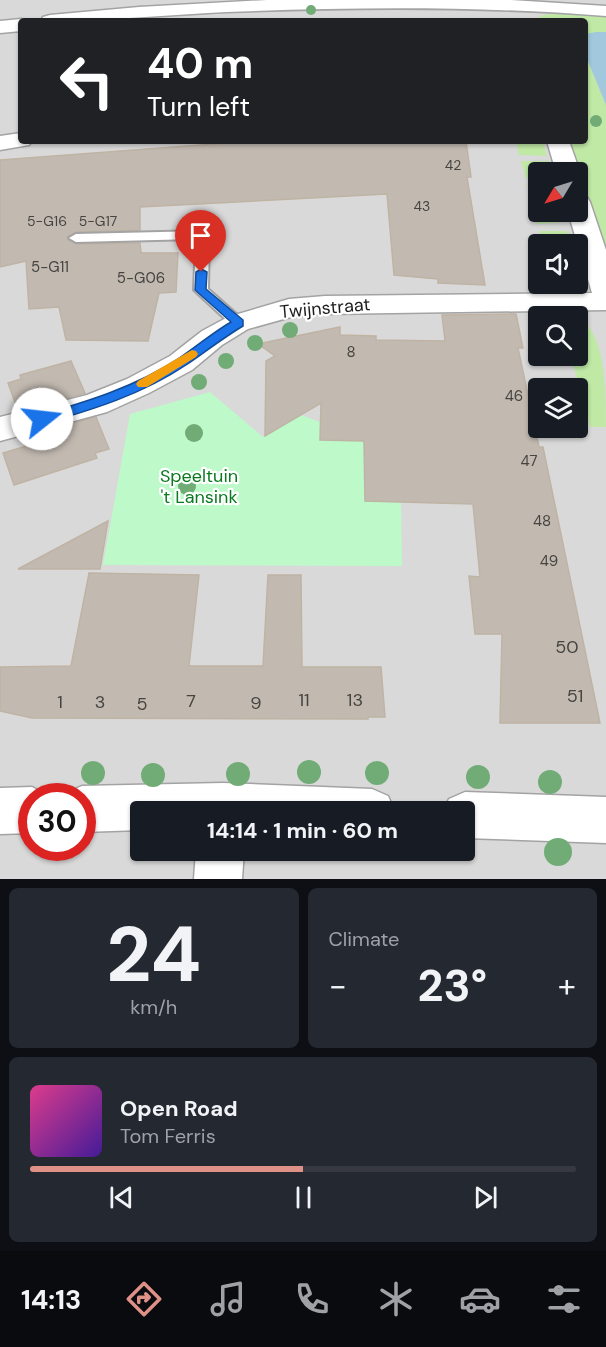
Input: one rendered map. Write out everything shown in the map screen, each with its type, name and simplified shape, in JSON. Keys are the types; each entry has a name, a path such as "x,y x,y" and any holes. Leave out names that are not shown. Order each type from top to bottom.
{"street":[{"path":"92,18 256,6 347,3 606,11"},
{"path":"0,27 18,25"},
{"path":"0,143 18,140"},
{"path":"559,144 565,162"},
{"path":"584,222 606,294"},
{"name":"Twijnstraat","path":"0,429 24,425 96,404 138,386 181,363 213,338 238,323 289,308 325,304 606,302"},
{"path":"0,811 18,810"},
{"path":"96,810 130,814"},
{"path":"475,815 606,820"},
{"path":"218,879 219,861"}],"lane":[{"path":"76,238 203,235 201,290 238,323"}],"shaded area":[{"path":"0,0 606,0 606,879 0,879"}],"green space":[{"path":"559,13 606,16 606,32 588,34 588,18 537,18"},
{"path":"588,61 606,105 606,254 588,200 588,162 575,162 569,144 588,144"},
{"path":"517,144 544,144 547,156 519,155"},
{"path":"521,161 549,161 528,162 528,178 526,178"},
{"path":"536,222 567,222 537,224"},
{"path":"539,231 566,231 570,234 540,234"},
{"path":"588,326 600,352 605,390 606,427 590,427 588,378 577,378 574,366 588,366"},
{"name":"Speeltuin 't Lansink","path":"210,392 263,437 301,415 320,422 320,440 371,441 365,455 365,501 401,503 402,566 103,565 130,414"}],"water":[{"path":"606,32 606,105 588,61 588,33"}],"building":[{"path":"214,144 466,144 471,177 467,177 485,285 438,283 438,279 394,275 387,194 140,207 140,230 76,232 68,236 68,240 76,244 140,243 141,253 178,253 176,292 159,293 148,341 66,340 59,307 29,309 26,261 0,267 0,160"},
{"path":"516,314 523,348 518,348 528,395 528,438 537,438 539,447 543,447 600,723 500,723 502,634 475,634 469,576 480,577 473,504 365,501 364,441 320,440 321,403 265,436 266,361 275,356 258,344 340,327 340,335 376,336 376,340 445,341 442,315"},
{"path":"71,361 85,393 18,410 8,383 21,379 20,375"},
{"path":"96,417 109,449 95,453 97,458 14,485 3,453 30,445 27,436"},
{"path":"108,521 100,569 18,569"},
{"path":"89,573 199,575 189,666 263,666 268,575 301,575 302,667 381,667 385,717 368,717 368,719 32,718 0,711 0,667 71,666"}],"slow traffic":[{"path":"142,384 181,363 192,354"}],"route":[{"path":"42,419 96,404 138,386 181,363 213,338 238,323 201,290 201,272"}]}
